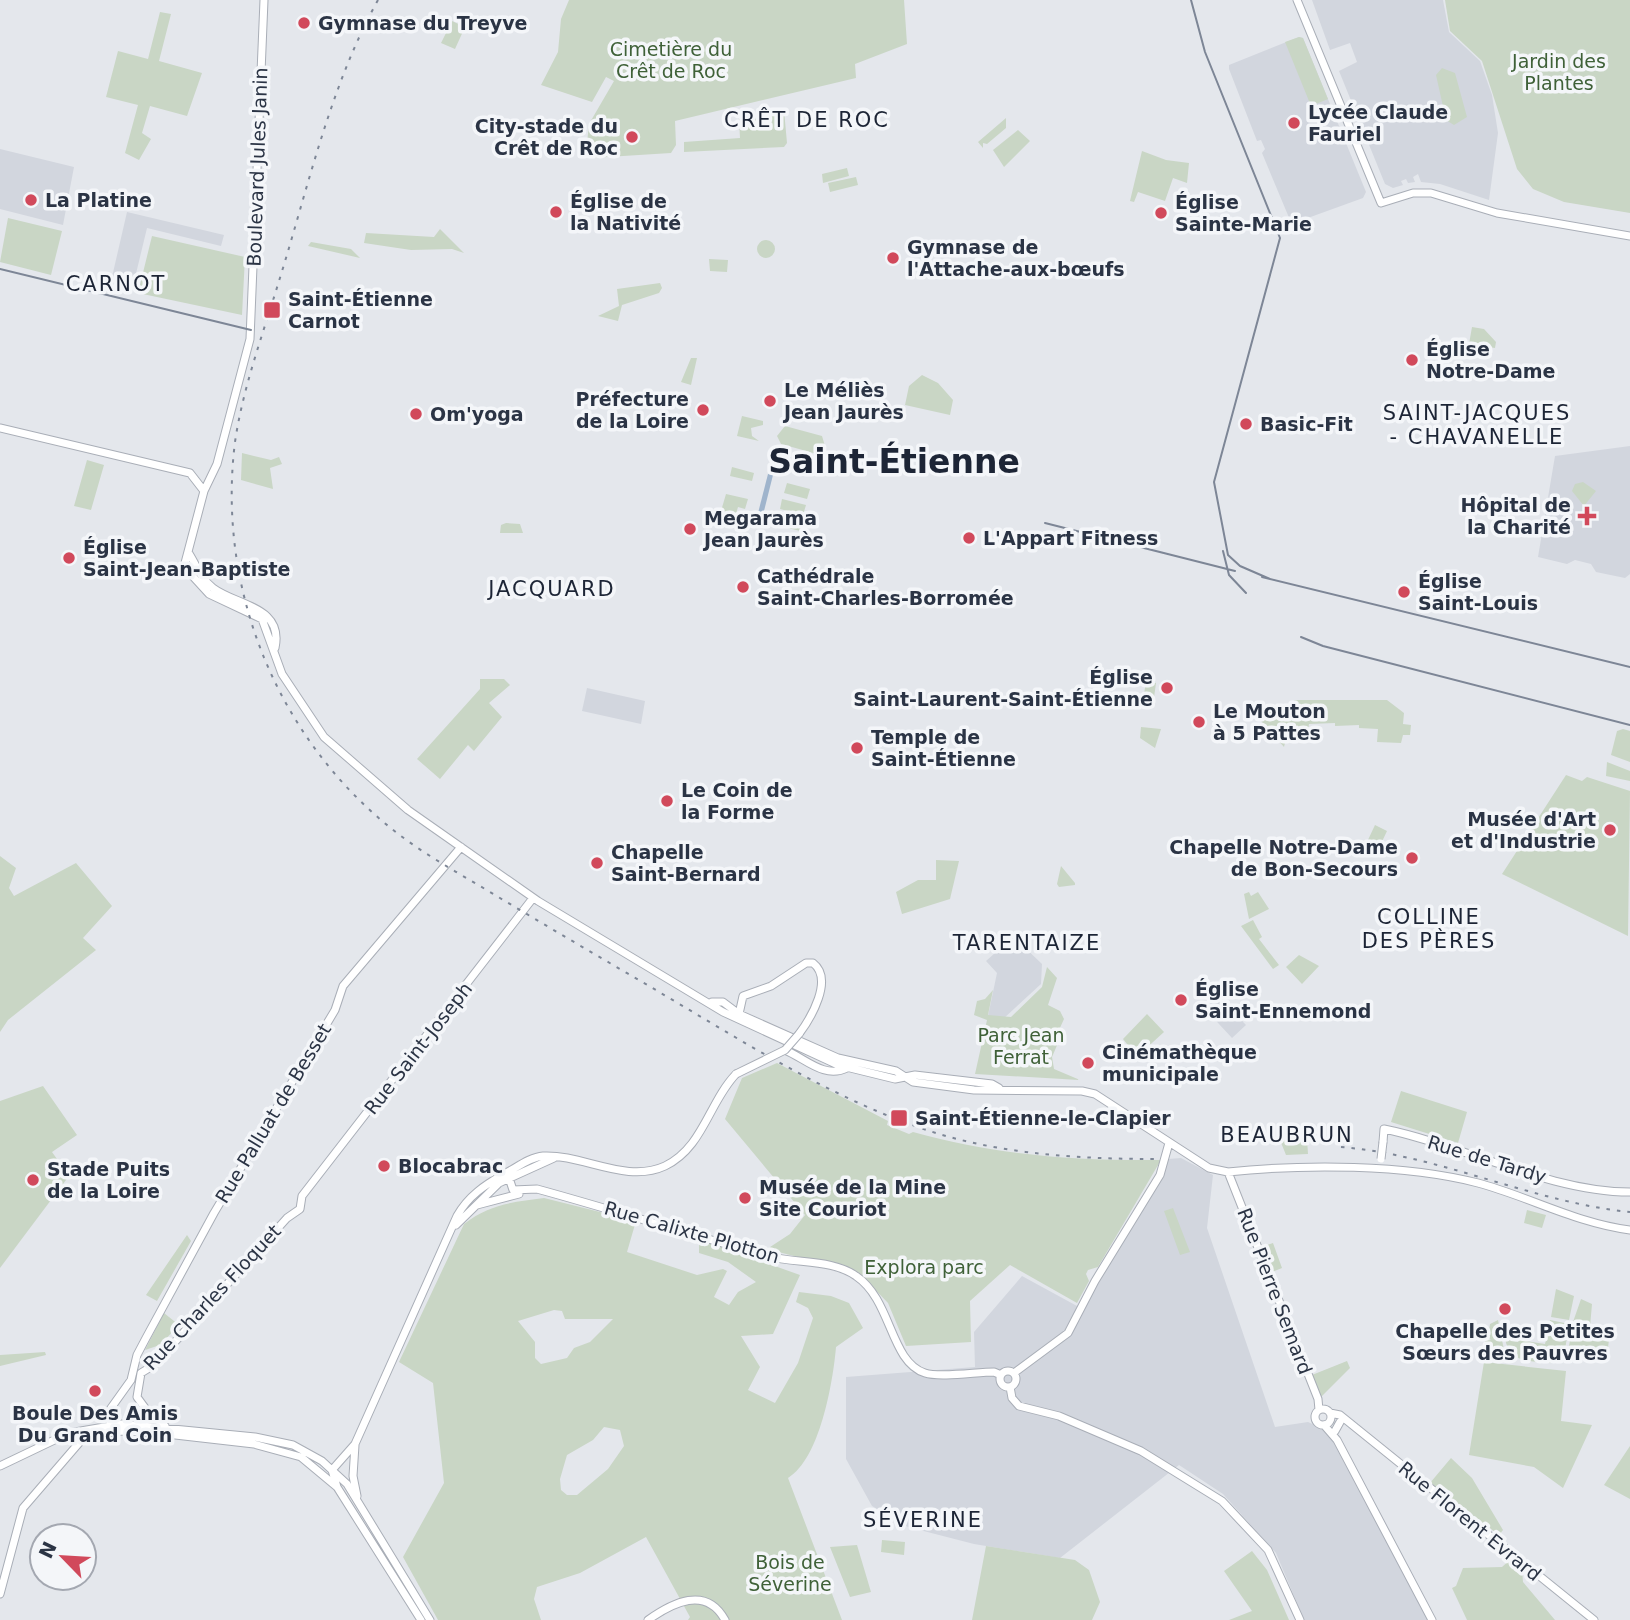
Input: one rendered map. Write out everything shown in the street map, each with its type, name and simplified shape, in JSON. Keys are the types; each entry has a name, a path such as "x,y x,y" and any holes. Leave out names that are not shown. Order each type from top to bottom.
{"main road":[{"name":"Boulevard Jules Janin","path":"264,0 251,334 217,464 204,491 185,563 209,594 262,619 275,648 282,674 324,737 408,810 461,847"},
{"path":"1297,0 1381,203 1413,193 1431,192 1497,213 1630,236"},
{"path":"0,428 190,473 204,491"},
{"path":"461,847 533,898 723,1012 848,1068 895,1079 906,1077"},
{"name":"Rue Palluat de Besset","path":"112,1429 109,1418 115,1399 131,1380 137,1355 145,1338 214,1213 335,1010 343,986 461,847"},
{"name":"Rue Saint-Joseph","path":"300,1209 302,1196 533,898"},
{"path":"337,1487 335,1466 355,1444 456,1225 457,1216 468,1199 490,1182 533,1159 569,1157 624,1171 652,1171 667,1165 685,1152 703,1129 725,1086 736,1074 789,1052 813,1012 822,980 821,970 813,963 806,963 771,986 743,996 739,1014"},
{"path":"710,1002 723,1002 739,1014 838,1058 896,1071 913,1082 974,1090 999,1088 1082,1091 1095,1094 1209,1168 1228,1172 1380,1169 1477,1183 1573,1218 1630,1230"},
{"path":"789,1052 825,1071 835,1073 848,1068"},
{"name":"Rue de Tardy","path":"1380,1169 1384,1129 1568,1183 1605,1192 1630,1192"},
{"path":"1014,1373 1068,1333 1095,1281 1160,1175 1169,1143"},
{"path":"456,1225 499,1183 554,1158"},
{"name":"Rue Pierre Semard","path":"1228,1172 1318,1399 1319,1410 1315,1420 1329,1420"},
{"path":"509,1178 513,1190"},
{"name":"Rue Calixte Plotton","path":"490,1182 513,1190 537,1189 771,1257 825,1265 856,1276 884,1307 899,1350 911,1366 927,1374 994,1372 1001,1375"},
{"path":"474,1206 537,1189"},
{"name":"Rue Charles Floquet","path":"165,1426 148,1412 135,1393 141,1373 154,1365 287,1218 300,1209"},
{"path":"1010,1387 1001,1383 1001,1375 1007,1371 1014,1373"},
{"path":"1010,1387 1016,1382 1014,1373"},
{"path":"1010,1387 1012,1398 1019,1406 1059,1416 1116,1440 1184,1477 1236,1513 1268,1550 1300,1620"},
{"name":"Rue Florent Evrard","path":"1319,1410 1326,1409 1329,1420 1340,1415 1344,1422 1594,1620"},
{"path":"1329,1420 1337,1440"},
{"path":"1329,1420 1432,1620"},
{"path":"1335,1431 1344,1422"},
{"path":"0,1466 69,1433 165,1426 279,1440 335,1466 430,1620"},
{"path":"59,1438 85,1436 112,1429 149,1432 272,1447 310,1462 337,1487 421,1620"},
{"path":"0,1594 23,1508 85,1436"},
{"path":"59,1438 72,1453"},
{"path":"355,1444 353,1476 359,1505"},
{"path":"648,1620 683,1599 710,1604 725,1620"}],"shaded area":[{"path":"1312,0 1443,0 1449,32 1480,61 1492,95 1498,133 1489,200 1440,184 1421,182 1418,174 1413,177 1415,182 1408,183 1406,179 1401,181 1403,185 1393,188 1385,184 1339,71 1357,62 1350,43 1330,50"},
{"name":"Lycée Claude Fauriel","path":"1299,37 1303,38 1366,192 1363,198 1294,223 1290,220 1262,153 1265,149 1261,140 1257,141 1229,65"},
{"path":"0,149 74,167 63,225 0,209"},
{"path":"127,212 224,235 221,246 147,228 134,282 112,277"},
{"name":"Hôpital de la Charité","path":"1630,446 1630,574 1625,578 1596,572 1591,564 1575,560 1567,564 1538,557 1555,456"},
{"path":"587,688 645,701 641,724 582,711"},
{"path":"1014,936 1019,936 1019,942 1042,964 1041,984 1003,1019 988,1016 997,973 986,961"},
{"path":"1217,995 1246,1025 1232,1038 1206,1010"},
{"path":"1181,1158 1213,1175 1207,1228 1275,1427 1308,1422 1328,1431 1429,1620 1301,1620 1302,1615 1276,1553 1223,1494 1179,1465 1060,1558 974,1544 908,1527 872,1506 846,1459 846,1377 975,1367 974,1332 1022,1276 1077,1306 1095,1289 1168,1159"}],"green space":[{"name":"Cimetière du Crêt de Roc","path":"569,0 904,0 907,44 855,64 856,78 675,121 676,145 671,153 591,158 586,153 589,124 614,81 606,77 592,102 541,85 558,52 561,19"},
{"name":"Jardin des Plantes","path":"1445,0 1630,0 1630,213 1564,202 1533,189 1517,169 1482,61 1450,31"},
{"path":"160,12 171,14 159,61 202,73 187,116 150,106 142,133 151,139 139,160 125,153 138,105 106,97 118,51 148,59"},
{"path":"452,21 465,27 455,49 441,43"},
{"path":"1303,38 1328,99 1311,106 1285,42"},
{"path":"1442,68 1455,73 1467,117 1454,125 1446,120 1436,75"},
{"path":"784,110 787,143 784,147 684,152 684,142 740,138 739,119"},
{"path":"1006,118 1006,128 987,144 983,143 983,148 978,142"},
{"path":"1018,130 1030,141 1004,167 993,150"},
{"path":"1142,151 1166,160 1189,163 1187,183 1173,178 1165,201 1138,192 1134,202 1130,201"},
{"path":"847,168 849,176 823,183 822,174"},
{"path":"856,177 858,185 830,192 828,183"},
{"path":"8,218 62,231 51,275 0,262"},
{"path":"440,229 464,253 452,249 411,250 364,243 366,233 434,237"},
{"path":"152,236 245,257 242,315 138,293"},
{"path":"762,240 770,240 775,249 773,256 762,258 757,253 757,245"},
{"path":"311,242 351,249 360,258 308,246"},
{"path":"709,259 728,260 727,272 710,271"},
{"path":"660,283 662,288 659,293 622,305 618,321 598,316 619,306 617,289"},
{"path":"1472,327 1484,329 1496,342 1495,348 1469,344"},
{"path":"691,358 697,358 691,385 681,382"},
{"path":"922,375 938,383 953,400 950,415 905,405 909,386"},
{"path":"742,416 763,421 763,425 751,428 752,436 759,441 737,436"},
{"path":"785,426 822,436 825,446 817,454 781,444 777,436"},
{"path":"242,453 271,460 279,457 282,464 270,468 273,489 241,480"},
{"path":"87,460 104,465 91,510 74,506"},
{"path":"732,467 754,473 752,481 730,476"},
{"path":"1583,482 1596,491 1584,506 1572,491 1575,484"},
{"path":"787,483 810,489 807,499 784,493"},
{"path":"726,494 748,499 745,509 738,507 736,514 721,511"},
{"path":"782,499 806,505 803,515 780,509"},
{"path":"779,512 804,519 800,531 776,525"},
{"path":"520,524 523,533 500,533 501,525"},
{"path":"480,679 504,679 510,685 489,703 502,717 474,751 468,745 440,779 417,759 480,689"},
{"path":"1146,681 1156,683 1153,705 1143,701"},
{"path":"1295,700 1387,700 1404,713 1403,724 1411,725 1410,735 1403,735 1401,743 1377,742 1378,729 1359,728 1359,725 1335,726 1335,723 1309,724 1308,730 1288,731 1284,747 1261,721 1274,705 1286,706"},
{"path":"1141,727 1161,729 1155,748 1140,738"},
{"path":"1617,731 1630,731 1630,762 1611,755"},
{"path":"1607,762 1630,771 1630,781 1606,776"},
{"path":"1566,775 1582,781 1587,777 1630,791 1628,936 1502,874"},
{"path":"1375,825 1387,831 1379,848 1367,842"},
{"path":"0,856 16,868 9,888 14,896 76,863 112,906 83,938 96,950 8,1020 0,1032"},
{"path":"936,860 959,861 950,899 902,914 896,892 918,880 936,880"},
{"path":"1061,866 1075,885 1059,887 1057,884"},
{"path":"1249,892 1251,896 1258,892 1269,909 1249,919 1244,894"},
{"path":"1253,920 1262,937 1259,939 1279,965 1273,969 1241,926"},
{"path":"1299,955 1319,966 1302,984 1286,967"},
{"name":"Parc Jean Ferrat","path":"1047,967 1057,978 1048,1005 1060,1011 1064,1019 1054,1041 1058,1043 1052,1057 1054,1069 1080,1080 975,1074 987,1020 974,1015 977,1001 985,999 993,990 988,1015 1011,1017 1042,987"},
{"path":"1147,1014 1164,1032 1141,1053 1135,1054 1123,1039"},
{"name":"Explora parc","path":"777,1063 888,1121 887,1125 909,1134 913,1132 974,1146 1036,1155 1161,1160 1098,1267 1088,1270 1086,1274 1089,1281 1077,1303 1010,1265 970,1301 971,1342 906,1346 888,1303 859,1273 767,1249 790,1234 805,1215 725,1119 742,1078"},
{"name":"Stade Puits de la Loire","path":"43,1086 77,1135 52,1152 69,1176 0,1268 0,1101"},
{"path":"1401,1091 1467,1112 1458,1143 1391,1122"},
{"path":"1307,1139 1308,1154 1286,1155 1280,1140"},
{"name":"Bois de Séverine","path":"544,1198 636,1221 627,1252 697,1275 723,1269 727,1271 714,1297 729,1305 738,1292 756,1282 728,1262 699,1253 699,1239 800,1275 773,1334 741,1336 760,1367 748,1390 775,1403 798,1363 813,1318 808,1308 796,1302 799,1292 831,1296 849,1303 863,1328 836,1347 823,1418 809,1454 788,1478 842,1620 688,1620 690,1617 646,1537 580,1573 537,1587 534,1599 541,1620 438,1620 403,1557 444,1483 433,1383 399,1362 464,1224 492,1208","holes":["554,1310 562,1311 565,1319 613,1319 590,1342 574,1348 567,1358 541,1364 535,1358 535,1342 518,1321","604,1427 620,1430 624,1446 608,1469 577,1495 567,1495 561,1490 560,1479 567,1455 593,1440"]},
{"path":"1173,1208 1190,1252 1180,1255 1164,1211"},
{"path":"1527,1210 1546,1215 1542,1228 1524,1223"},
{"path":"187,1235 191,1241 157,1301 146,1295"},
{"path":"1273,1243 1282,1268 1272,1272 1262,1247"},
{"path":"1556,1289 1574,1296 1569,1320 1551,1317"},
{"path":"1581,1299 1592,1304 1590,1327 1610,1331 1607,1356 1568,1352 1573,1322"},
{"path":"164,1313 179,1325 160,1345 145,1350"},
{"path":"1498,1320 1504,1350 1500,1357 1491,1354 1485,1341 1491,1340 1488,1338 1490,1324"},
{"path":"1550,1320 1569,1324 1565,1350 1556,1363 1523,1360 1511,1353 1505,1338 1545,1344"},
{"path":"45,1352 46,1355 0,1366 0,1355"},
{"path":"1347,1361 1350,1368 1321,1397 1312,1375"},
{"path":"1484,1362 1566,1371 1561,1421 1592,1425 1563,1488 1534,1467 1469,1455"},
{"path":"1630,1446 1630,1499 1604,1485"},
{"path":"1451,1458 1472,1478 1503,1530 1499,1535 1430,1483"},
{"path":"882,1540 905,1542 904,1555 881,1552"},
{"path":"857,1545 871,1592 850,1597 830,1547"},
{"path":"986,1546 1075,1560 1089,1570 1100,1602 1092,1620 972,1620"},
{"path":"1252,1551 1267,1570 1289,1620 1229,1620 1252,1611 1224,1571"},
{"path":"1511,1559 1522,1569 1523,1582 1555,1620 1467,1620 1452,1588 1456,1586 1463,1568 1502,1567"}],"water":[{"path":"768,474 773,475 762,519 757,517"}],"tram line":[{"path":"1191,0 1205,52 1280,238 1214,482 1228,555 1240,566 1270,579"},
{"path":"0,269 251,330"},
{"path":"1045,523 1235,571"},
{"path":"1223,551 1229,575 1246,593"},
{"path":"1262,577 1630,667"},
{"path":"1301,637 1323,646 1630,725"}],"railway":[{"path":"378,0 346,67 321,138 248,381 235,442 232,498 236,554 247,609 266,661 290,711 321,757 358,799 412,844 720,1028 831,1090 907,1123 997,1148 1049,1155 1155,1159"},
{"path":"1341,1147 1414,1159 1557,1199 1630,1212"}],"place":[{"name":"Gymnase du Treyve","path":"304,23"},
{"name":"Lycée Claude Fauriel","path":"1294,123"},
{"name":"City-stade du Crêt de Roc","path":"632,137"},
{"name":"La Platine","path":"31,200"},
{"name":"Église de la Nativité","path":"556,212"},
{"name":"Église Sainte-Marie","path":"1161,213"},
{"name":"Gymnase de l'Attache-aux-bœufs","path":"893,258"},
{"name":"Saint-Étienne Carnot","path":"272,310"},
{"name":"Église Notre-Dame","path":"1412,360"},
{"name":"Le Méliès Jean Jaurès","path":"770,401"},
{"name":"Préfecture de la Loire","path":"703,410"},
{"name":"Om'yoga","path":"416,414"},
{"name":"Basic-Fit","path":"1246,424"},
{"name":"Hôpital de la Charité","path":"1587,516"},
{"name":"Megarama Jean Jaurès","path":"690,529"},
{"name":"L'Appart Fitness","path":"969,538"},
{"name":"Église Saint-Jean-Baptiste","path":"69,558"},
{"name":"Cathédrale Saint-Charles-Borromée","path":"743,587"},
{"name":"Église Saint-Louis","path":"1404,592"},
{"name":"Église Saint-Laurent-Saint-Étienne","path":"1167,688"},
{"name":"Le Mouton à 5 Pattes","path":"1199,722"},
{"name":"Temple de Saint-Étienne","path":"857,748"},
{"name":"Le Coin de la Forme","path":"667,801"},
{"name":"Musée d'Art et d'Industrie","path":"1610,830"},
{"name":"Chapelle Notre-Dame de Bon-Secours","path":"1412,858"},
{"name":"Chapelle Saint-Bernard","path":"597,863"},
{"name":"Église Saint-Ennemond","path":"1181,1000"},
{"name":"Cinémathèque municipale","path":"1088,1063"},
{"name":"Saint-Étienne-le-Clapier","path":"899,1118"},
{"name":"Blocabrac","path":"384,1166"},
{"name":"Stade Puits de la Loire","path":"33,1180"},
{"name":"Musée de la Mine Site Couriot","path":"745,1198"},
{"name":"Chapelle des Petites Sœurs des Pauvres","path":"1505,1309"},
{"name":"Boule Des Amis Du Grand Coin","path":"95,1391"}],"district":[{"name":"CRÊT DE ROC","path":"807,120"},
{"name":"CARNOT","path":"116,284"},
{"name":"SAINT-JACQUES - CHAVANELLE","path":"1477,425"},
{"name":"Saint-Étienne","path":"894,461"},
{"name":"JACQUARD","path":"552,589"},
{"name":"COLLINE DES PÈRES","path":"1429,929"},
{"name":"TARENTAIZE","path":"1027,943"},
{"name":"BEAUBRUN","path":"1287,1135"},
{"name":"SÉVERINE","path":"923,1520"}]}
